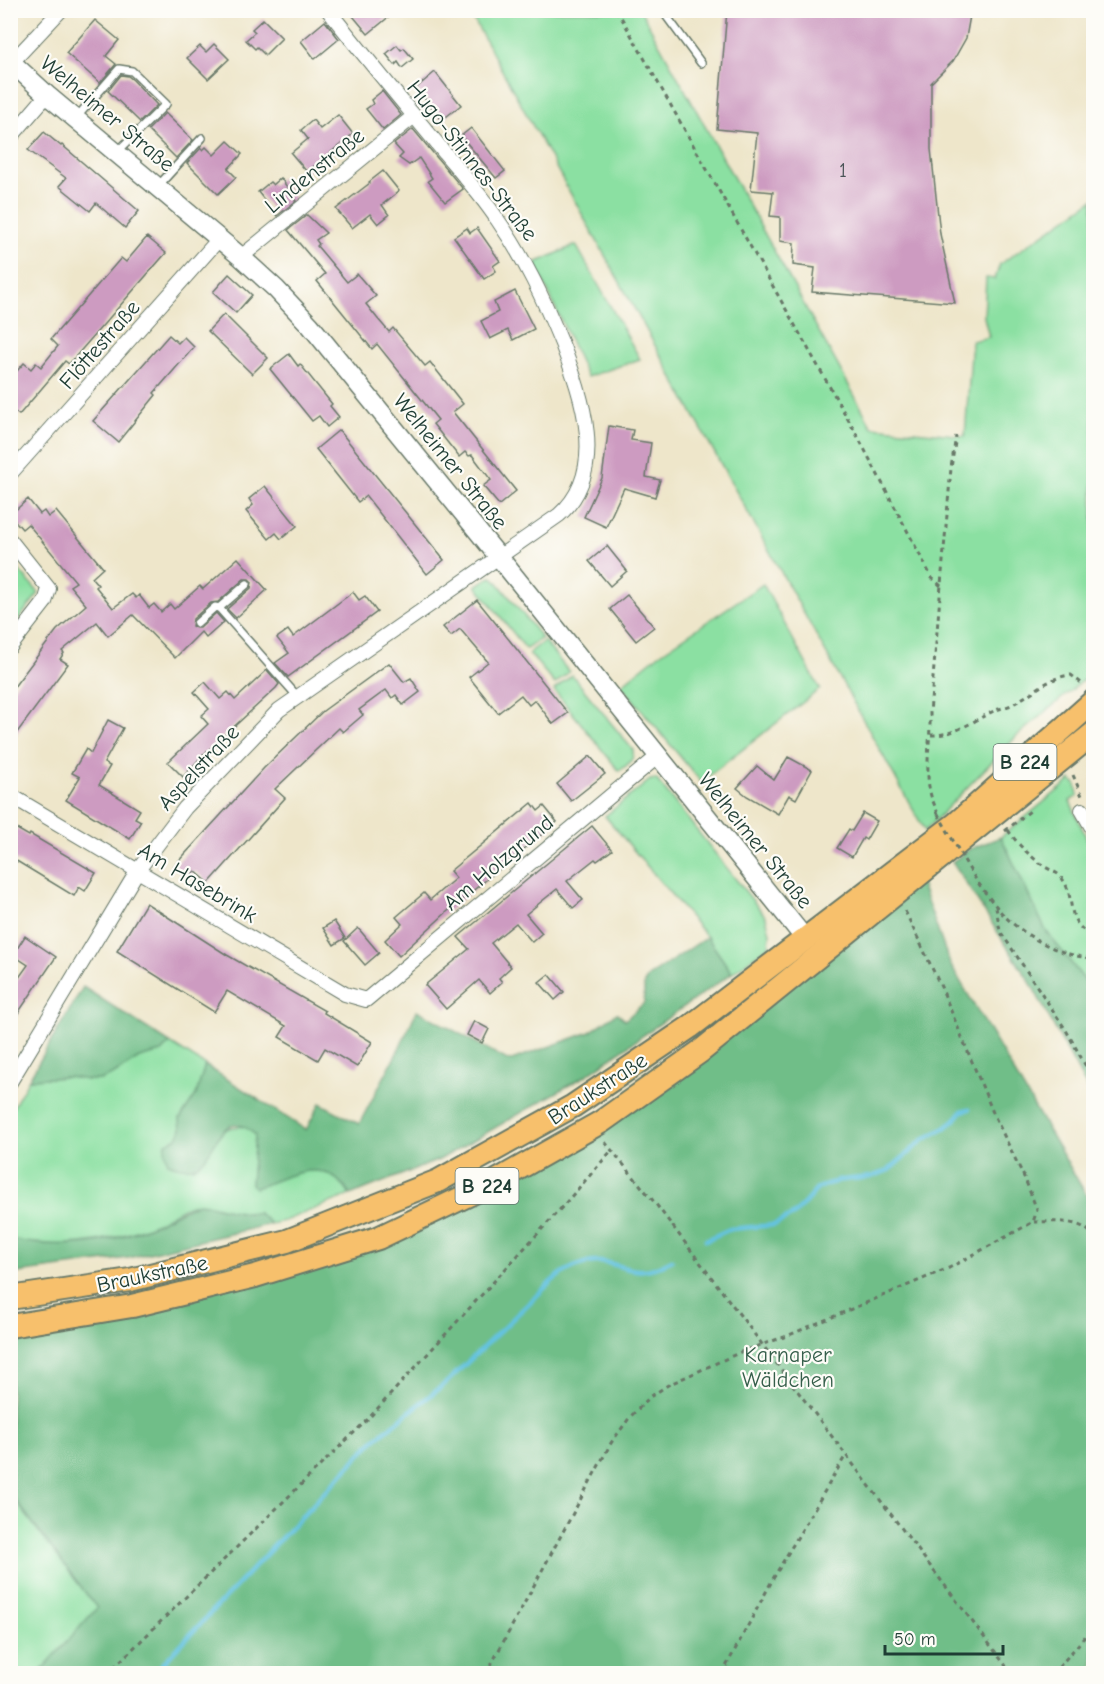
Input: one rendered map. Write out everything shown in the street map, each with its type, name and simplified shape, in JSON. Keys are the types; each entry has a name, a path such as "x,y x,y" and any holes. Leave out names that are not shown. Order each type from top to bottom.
{"main road":[{"name":"Braukstraße","path":"10,1298 130,1280 287,1241 438,1181 573,1106 690,1027 957,823 1089,693"},
{"name":"Braukstraße","path":"10,1326 132,1306 255,1276 378,1239 491,1184 592,1127 701,1052 1094,734"}],"street":[{"path":"11,61 61,10"},
{"name":"Hugo-Stinnes-Straße","path":"328,10 497,219 536,282 577,385 585,415 587,440 584,473 575,496 559,515 498,556"},
{"name":"Welheimer Straße","path":"11,61 241,257 276,289 310,326 806,940"},
{"path":"10,138 47,94"},
{"name":"Lindenstraße","path":"241,257 414,116"},
{"name":"Flöttestraße","path":"10,474 59,422 219,239"},
{"path":"10,540 49,589 45,602 10,647"},
{"name":"Aspelstraße","path":"10,1082 138,870 186,808 279,710 498,556"},
{"name":"Am Holzgrund","path":"366,1000 657,757"},
{"name":"Am Hasebrink","path":"10,795 345,994 366,1000"},
{"path":"1082,810 1094,831"}],"lane":[{"path":"662,10 700,63"},
{"path":"76,118 119,69 132,71 166,104 117,152"},
{"path":"158,187 202,138"},
{"path":"197,623 214,607 219,608 248,584"},
{"path":"219,608 298,697"}],"path":[{"path":"617,10 858,437 932,578 941,586"},
{"path":"956,436 930,713 931,735 928,766 930,795 938,814 977,883 996,907 1020,929 1051,948 1084,958 1094,958"},
{"path":"931,735 941,735 957,730 1012,704 1061,676 1071,675 1089,693"},
{"path":"1073,776 1082,794 1082,810"},
{"path":"938,822 945,815"},
{"path":"1008,830 1022,848 1061,876 1078,928 1094,936"},
{"path":"996,907 1000,931 1066,1030 1094,1081"},
{"path":"904,909 942,989 994,1115 1025,1179 1036,1210 1033,1222"},
{"path":"592,1127 655,1203 1010,1672"},
{"path":"106,1674 368,1419 612,1150"},
{"path":"486,1674 611,1443 630,1417 650,1397 668,1386 743,1351 787,1336 949,1268 1033,1222 1073,1223 1091,1232 1094,1237"},
{"path":"722,1674 774,1577 846,1455"},
{"path":"1053,1674 1094,1626"}],"green space":[{"path":"469,11 641,11 872,427 965,436 972,341 989,337 984,317 986,278 995,279 1000,264 1093,200 1093,672 1017,736 925,831"},
{"path":"576,245 640,359 587,377 535,263"},
{"path":"10,560 39,593 11,629 10,629"},
{"path":"490,577 494,578 542,638 526,649 476,586"},
{"path":"763,584 820,689 701,782 621,685 658,655"},
{"path":"544,641 569,672 555,684 529,653"},
{"path":"572,675 633,750 631,760 619,771 554,690"},
{"path":"656,779 766,917 770,933 769,946 732,973 707,937 605,816 650,780"},
{"path":"1071,780 1076,784 1078,796 1070,801 1093,853 1093,991 1046,931 1001,837"},
{"path":"1001,837 1046,931 1093,991 1093,1099 1030,982 952,862 970,849"},
{"name":"Karnaper Wäldchen","path":"918,876 950,964 1093,1206 1093,1673 39,1673 97,1608 11,1494 11,1331 376,1240 597,1126"},
{"path":"707,937 732,973 585,1076 439,1160 350,1195 340,1182 329,1174 318,1171 294,1174 255,1188 251,1184 255,1135 243,1126 233,1124 219,1136 200,1163 186,1167 168,1163 166,1143 177,1138 181,1129 180,1119 196,1095 205,1065 306,1130 320,1103 359,1124 417,1010 509,1061 590,1032 617,1013 625,1020 644,1003 644,983 648,977"},
{"path":"83,987 170,1043 161,1052 139,1058 100,1080 68,1077 29,1079"},
{"path":"170,1043 205,1065 196,1095 180,1119 181,1129 177,1139 213,1145 227,1129 247,1127 255,1135 251,1183 255,1187 294,1174 318,1171 329,1174 340,1182 350,1195 271,1224 258,1213 238,1212 200,1203 181,1209 150,1226 116,1237 63,1244 11,1239 11,1111 29,1079 68,1077 100,1080 139,1058 161,1052"},
{"path":"199,1203 243,1213 258,1213 271,1224 128,1258 11,1274 11,1239 64,1245 101,1241 136,1232"},
{"path":"10,1494 97,1608 39,1673 11,1673"}],"building":[{"path":"348,10 397,10 368,34"},
{"path":"727,10 971,10 966,38 953,61 931,83 931,149 940,234 955,303 812,292 815,268 793,265 794,243 780,241 780,217 770,216 773,192 751,190 757,133 717,129"},
{"path":"263,19 282,38 265,55 246,40 255,32 252,29"},
{"path":"95,20 119,40 106,56 116,64 100,83 66,53"},
{"path":"325,21 339,39 315,59 301,41"},
{"path":"214,44 229,59 208,79 187,58 200,46 206,52"},
{"path":"397,45 401,50 404,48 413,59 402,68 398,62 395,65 386,54"},
{"path":"435,72 461,105 442,120 416,88"},
{"path":"121,75 133,80 157,105 140,122 108,91"},
{"path":"382,91 401,115 383,130 366,109 373,104 371,100"},
{"path":"165,113 193,140 176,158 148,130"},
{"path":"338,115 353,134 307,172 291,153 308,139 301,130 313,120 320,129"},
{"path":"471,128 505,171 496,178 461,136"},
{"path":"413,129 463,189 445,202 428,181 432,178 419,158 409,165 399,158 403,154 394,144"},
{"path":"44,132 139,211 125,228 96,203 90,211 59,186 66,178 28,150"},
{"path":"228,141 242,154 228,169 236,177 218,194 187,163 201,148 203,150 206,147 214,155"},
{"path":"383,171 399,191 382,205 389,215 378,224 370,214 352,228 336,209"},
{"path":"281,178 296,201 277,216 258,192 270,182 273,185"},
{"path":"307,215 326,233 316,240 319,244 317,246 347,282 357,274 376,296 366,304 377,318 389,332 393,328 425,366 430,362 463,404 453,412 516,491 499,505 483,486 491,480 472,455 469,456 465,452 459,457 433,424 438,420 377,344 372,349 317,281 325,274 288,230"},
{"path":"467,228 470,233 477,228 500,261 493,266 496,271 484,279 454,237"},
{"path":"147,237 166,253 69,364 65,361 19,415 10,408 10,379 24,363 31,369 36,363 41,367 58,346 51,339 121,258 126,262"},
{"path":"229,274 252,295 236,313 213,292"},
{"path":"515,291 534,329 513,340 508,330 490,339 481,321 498,312 494,302"},
{"path":"224,314 268,358 252,374 208,331"},
{"path":"169,335 178,343 184,337 194,347 154,393 156,395 118,442 93,421"},
{"path":"289,354 298,366 300,364 332,404 330,406 339,417 327,427 319,416 312,421 270,369"},
{"path":"609,426 633,430 631,440 651,443 646,477 660,480 655,497 624,488 606,527 584,517 602,478"},
{"path":"339,430 444,560 427,574 366,496 358,502 316,449"},
{"path":"265,486 297,526 281,539 276,533 269,539 246,511 253,505 249,499"},
{"path":"28,499 40,514 44,511 48,517 56,511 103,568 92,578 98,585 96,587 113,608 132,594 136,598 139,595 149,608 154,604 161,612 170,604 174,609 200,586 203,589 238,558 267,590 236,618 227,609 251,588 252,582 249,579 244,579 218,602 211,603 193,619 192,626 200,628 216,613 224,622 206,638 201,632 175,658 133,615 108,636 97,622 62,651 64,653 60,659 68,664 10,742 10,692 57,630 86,605 70,586 76,582 28,524 22,529 10,515"},
{"path":"607,546 627,571 610,586 589,561"},
{"path":"353,592 359,600 365,596 377,612 288,677 275,663 289,653 277,638 288,630 293,637"},
{"path":"627,595 654,627 636,641 610,609"},
{"path":"477,600 568,713 553,724 535,700 529,705 521,695 498,713 469,677 488,662 460,629 451,636 443,627"},
{"path":"389,663 404,682 411,678 420,692 403,705 396,695 392,698 386,690 359,710 363,715 343,732 339,728 275,789 285,798 209,883 195,871 188,879 174,866 264,768 323,711"},
{"path":"267,670 279,684 276,688 202,756 183,777 168,762 208,724 201,716 209,709 194,692 205,682 220,699 228,692 235,700"},
{"path":"108,720 123,728 104,763 110,766 99,785 140,810 135,818 141,821 130,839 66,800 80,777 72,773 86,749 91,753"},
{"path":"590,756 605,774 571,801 557,784"},
{"path":"788,757 812,770 796,799 789,795 778,814 737,788 757,766 774,780"},
{"path":"532,803 538,811 544,806 557,822 448,911 399,956 385,940 402,924 396,917 424,893 430,900 456,878 450,871"},
{"path":"863,813 877,821 866,840 863,838 852,857 837,848 849,829 852,831"},
{"path":"10,825 29,836 30,834 96,873 85,891 79,887 74,896 10,857"},
{"path":"592,826 612,850 597,861 595,859 567,881 583,900 573,908 557,889 526,914 542,933 532,942 516,923 491,943 511,967 499,978 502,982 490,993 479,980 446,1009 425,985 469,949 458,937"},
{"path":"146,903 227,955 325,1011 324,1013 372,1042 357,1067 325,1048 318,1060 279,1037 286,1026 227,991 214,1012 117,951"},
{"path":"334,921 345,938 334,945 323,928"},
{"path":"358,928 379,953 365,965 344,941"},
{"path":"25,936 56,957 10,1025 10,990 28,965 13,955"},
{"path":"549,974 564,992 555,1000 539,982"},
{"path":"474,1021 489,1029 482,1043 467,1035"}],"waterway":[{"path":"706,1240 730,1229 774,1225 795,1214 817,1189 827,1184 871,1177 889,1170 923,1140 953,1122 962,1111 969,1109"},
{"path":"153,1674 374,1440 446,1383 552,1281 571,1269 593,1262 640,1270 656,1267 672,1260"}]}
